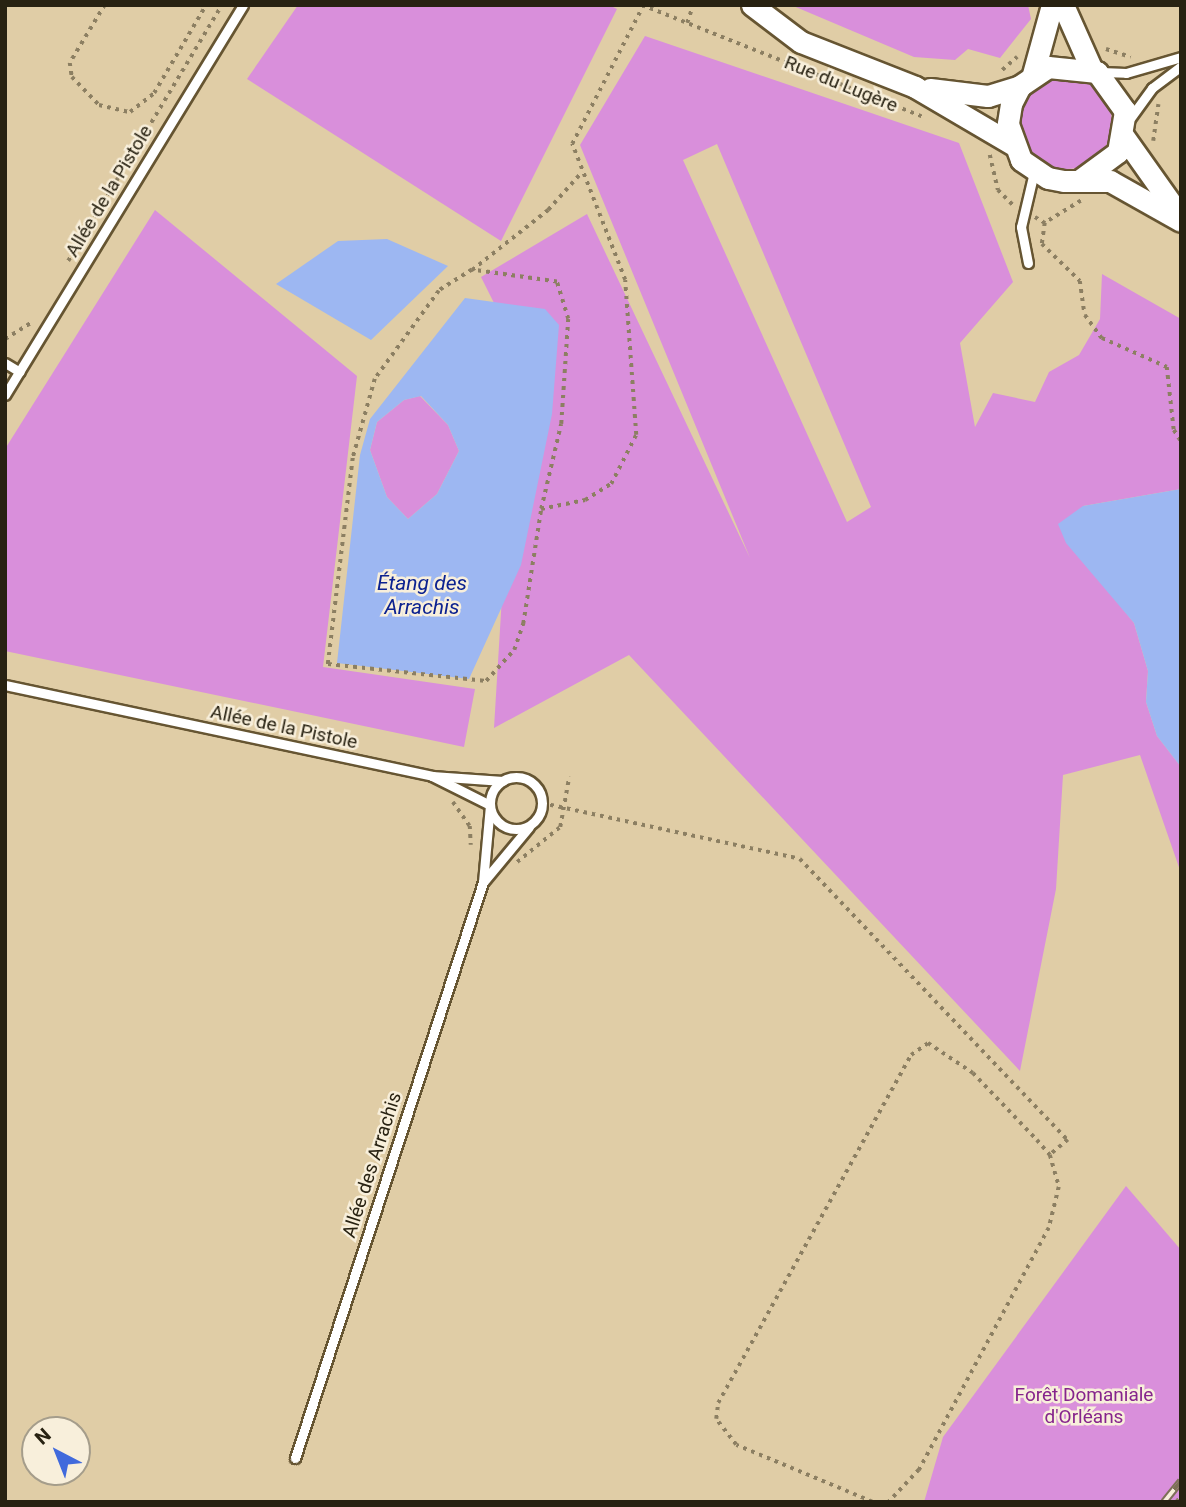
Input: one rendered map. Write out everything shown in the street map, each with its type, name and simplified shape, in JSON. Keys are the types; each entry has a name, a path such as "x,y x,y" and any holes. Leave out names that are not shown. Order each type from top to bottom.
{"street":[{"name":"Rue du Lugère","path":"752,5 801,42 915,87 1012,144"},
{"path":"1052,5 1027,80 1009,114 1012,144 1034,172 1080,180 1110,181 1181,220"},
{"path":"1063,5 1095,71 1119,96 1124,132 1181,220"},
{"path":"1027,80 1065,64 1095,71"},
{"name":"Rue du Lugère","path":"915,87 988,96 1027,80"},
{"path":"1080,180 1108,164 1124,132"}],"lane":[{"name":"Allée de la Pistole","path":"5,396 243,5"},
{"path":"1095,71 1126,73 1181,57"},
{"path":"1124,132 1152,88 1181,65"},
{"path":"1028,263 1021,227 1034,172"},
{"path":"5,363 20,372"},
{"name":"Allée de la Pistole","path":"5,685 432,776"},
{"path":"432,776 527,779 542,803 533,822 483,882"},
{"path":"432,776 490,805 496,820 510,828 533,822"},
{"path":"483,882 490,805 503,780"},
{"name":"Allée des Arrachis","path":"295,1458 483,882"}],"path":[{"path":"105,5 70,63 72,77 99,105 130,112 154,93 206,5"},
{"path":"67,264 222,5"},
{"path":"541,509 586,500 611,484 636,435 625,280 572,144 642,5"},
{"name":"Rue du Lugère","path":"642,5 931,120"},
{"path":"687,23 693,5"},
{"path":"1101,44 1139,61"},
{"path":"997,73 1020,53"},
{"path":"1155,94 1159,101 1151,138 1158,149"},
{"path":"984,145 1002,200"},
{"path":"472,270 557,282 568,319 561,424 541,509 523,624 514,650 486,681 328,664 353,458 375,379 439,291 472,270 548,210 582,172"},
{"path":"1095,200 1055,216 1038,235 1080,281 1085,315 1102,338 1167,367 1174,430 1181,441"},
{"path":"5,339 15,338 39,311"},
{"path":"503,855 520,863 543,846 566,807 569,777"},
{"path":"439,795 463,812 471,846 487,851"},
{"path":"542,803 800,859 1068,1140 1050,1155"},
{"path":"872,1502 736,1445 721,1432 719,1403 911,1055 928,1043 944,1049 1050,1155 1059,1187 1049,1228 919,1470 889,1502"},
{"path":"1176,1502 1181,1496"}],"green space":[{"path":"298,5 609,5 617,9 501,241 247,79"},
{"path":"791,5 1028,5 1031,19 1000,58 968,49 955,60 914,57"},
{"path":"645,36 959,143 1013,282 960,343 975,427 993,393 1035,402 1049,372 1079,355 1100,319 1102,274 1181,319 1181,489 1083,506 1093,572 1134,623 1148,671 1146,702 1157,736 1181,767 1181,873 1140,755 1063,775 1056,889 1020,1071 629,655 494,728 517,349 481,277 587,214 750,558 580,145","holes":["717,144 871,507 847,522 683,160"]},
{"path":"1066,77 1084,81 1098,91 1108,105 1112,123 1108,141 1098,155 1084,165 1066,169 1048,165 1034,155 1024,141 1020,123 1024,105 1034,91 1048,81"},
{"path":"155,210 357,376 323,667 475,689 464,747 5,651 5,449"},
{"path":"420,396 448,425 459,451 437,494 408,519 387,497 370,450 377,422 404,400"},
{"name":"Forêt Domaniale d'Orléans","path":"1126,1186 1181,1250 1181,1502 924,1502 943,1437"}],"water":[{"path":"387,239 448,266 371,340 276,284 338,241"},
{"name":"Étang des Arrachis","path":"465,298 545,309 559,325 552,414 521,565 469,679 337,663 360,455 370,419","holes":["421,396 448,425 459,451 437,494 408,519 387,497 370,450 377,422 404,400"]},
{"path":"1181,489 1181,767 1157,736 1146,702 1148,671 1134,623 1066,543 1058,524 1083,506"}],"railway":[{"path":"1164,1502 1181,1481"}]}
